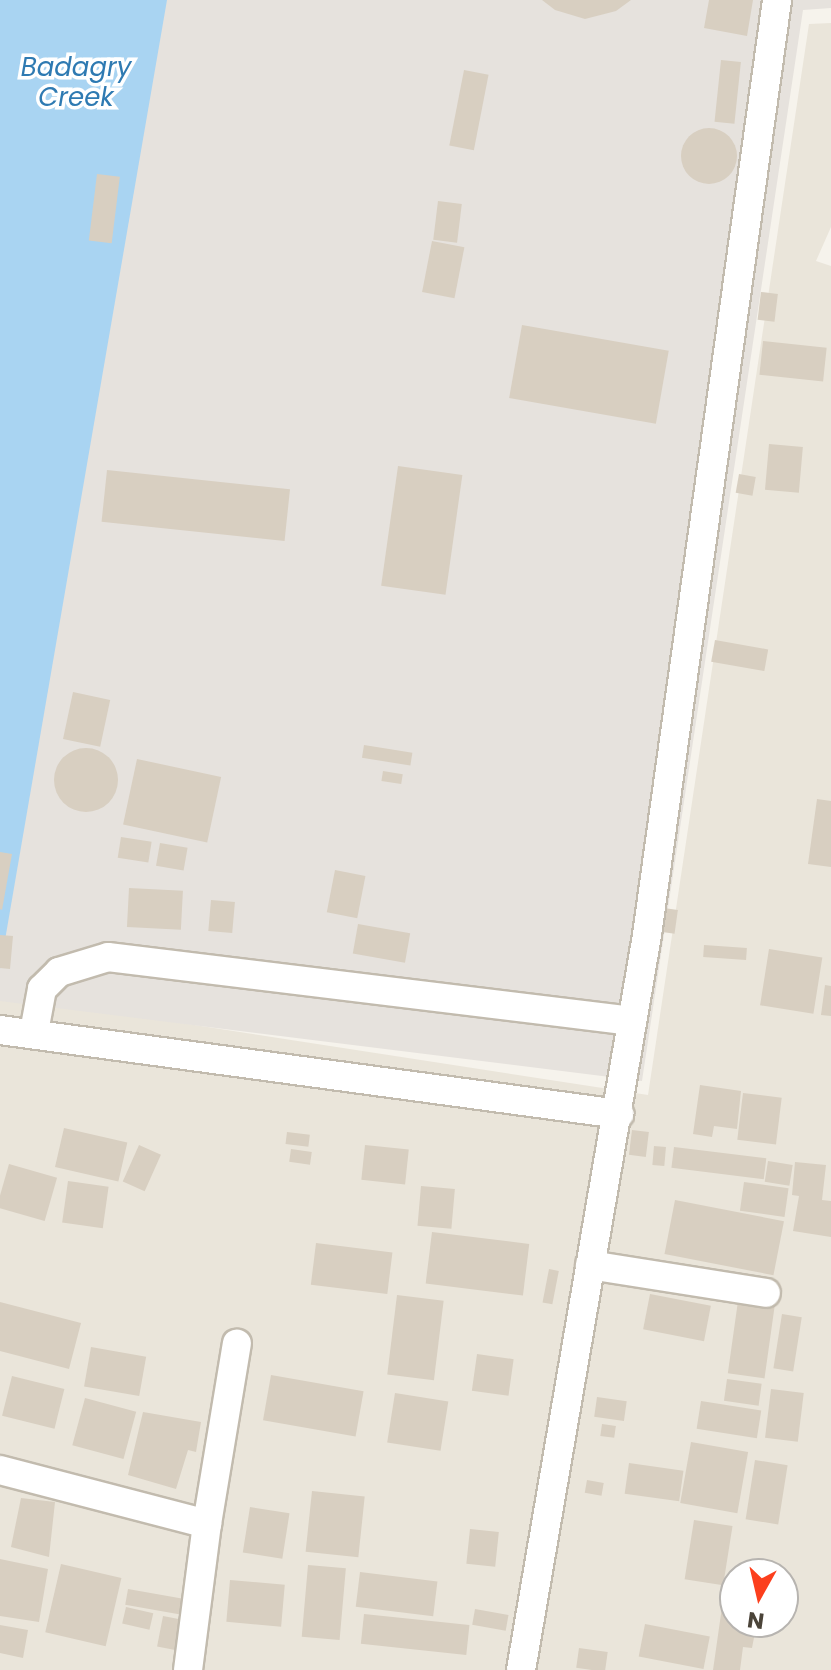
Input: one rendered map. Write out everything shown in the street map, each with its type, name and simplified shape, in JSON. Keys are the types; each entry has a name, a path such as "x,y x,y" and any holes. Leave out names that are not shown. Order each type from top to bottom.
{"street":[{"path":"521,1670 619,1114 777,0"},
{"path":"34,1032 42,989 59,972 108,957 632,1021"},
{"path":"0,1030 34,1032 302,1075 619,1114"},
{"path":"590,1265 766,1293"},
{"path":"188,1670 207,1524 237,1343"},
{"path":"0,1470 207,1524"}],"shaded area":[{"path":"160,0 831,0 831,8 803,10 642,1081 0,1001 0,893"},
{"path":"831,23 831,227 816,261 831,266 831,1670 0,1670 0,995 648,1095 809,24"}],"water":[{"name":"Badagry Creek","path":"0,0 167,0 0,969"}],"building":[{"path":"542,0 631,0 616,11 585,19 555,10"},
{"path":"709,0 753,0 747,36 704,28"},
{"path":"721,60 741,62 734,124 715,122"},
{"path":"464,70 489,75 474,150 449,146"},
{"path":"709,128 729,136 737,156 729,176 709,184 689,176 681,156 689,136"},
{"path":"97,174 120,177 112,243 89,241"},
{"path":"438,201 462,204 457,243 433,240"},
{"path":"432,241 464,247 454,298 422,292"},
{"path":"761,292 778,294 774,322 758,320"},
{"path":"522,325 669,351 656,424 509,398"},
{"path":"763,341 827,348 823,382 759,375"},
{"path":"769,444 803,447 799,493 765,490"},
{"path":"398,466 462,475 446,595 381,586"},
{"path":"107,470 290,489 285,541 102,522"},
{"path":"739,474 756,477 752,496 736,493"},
{"path":"715,640 768,649 764,671 711,662"},
{"path":"73,692 110,700 100,747 63,739"},
{"path":"364,745 412,753 410,766 362,758"},
{"path":"86,748 104,754 112,762 118,780 112,798 104,806 86,812 68,806 60,798 54,780 60,762 68,754"},
{"path":"137,759 221,777 207,842 123,825"},
{"path":"383,771 403,774 401,784 381,781"},
{"path":"817,799 831,801 831,867 808,864"},
{"path":"121,837 152,842 148,863 118,858"},
{"path":"160,843 188,848 184,871 156,866"},
{"path":"0,852 12,854 2,910 0,909"},
{"path":"335,870 365,876 357,918 327,912"},
{"path":"129,888 183,891 181,930 127,927"},
{"path":"211,900 235,902 232,933 208,931"},
{"path":"664,908 678,910 675,934 661,932"},
{"path":"358,924 410,933 405,963 353,954"},
{"path":"0,935 13,936 10,969 0,968"},
{"path":"704,945 747,948 746,960 703,957"},
{"path":"769,949 822,957 813,1014 760,1005"},
{"path":"825,985 831,986 831,1016 821,1015"},
{"path":"700,1085 741,1091 737,1129 714,1126 712,1137 693,1134"},
{"path":"743,1093 782,1098 776,1144 737,1140"},
{"path":"64,1128 127,1143 118,1182 55,1167"},
{"path":"632,1130 649,1132 646,1157 629,1155"},
{"path":"287,1132 310,1135 308,1147 286,1144"},
{"path":"139,1145 161,1155 145,1191 123,1182"},
{"path":"365,1145 409,1150 405,1184 361,1180"},
{"path":"654,1146 666,1147 664,1166 652,1165"},
{"path":"674,1147 766,1158 764,1179 671,1168"},
{"path":"291,1149 312,1152 310,1165 289,1162"},
{"path":"768,1161 793,1165 789,1186 765,1182"},
{"path":"795,1162 826,1165 822,1200 831,1201 831,1237 793,1231 799,1196 792,1195"},
{"path":"9,1164 57,1178 45,1221 0,1208 0,1195"},
{"path":"68,1181 109,1187 103,1228 62,1223"},
{"path":"744,1182 789,1188 785,1217 740,1211"},
{"path":"421,1186 455,1189 451,1229 418,1226"},
{"path":"675,1200 784,1221 773,1275 665,1254"},
{"path":"432,1232 529,1244 523,1296 426,1284"},
{"path":"316,1243 392,1252 387,1294 311,1285"},
{"path":"549,1269 559,1271 552,1304 543,1302"},
{"path":"650,1294 711,1306 704,1341 643,1329"},
{"path":"397,1295 444,1301 434,1380 387,1374"},
{"path":"738,1301 775,1306 764,1378 728,1373"},
{"path":"0,1302 81,1323 69,1369 0,1351"},
{"path":"782,1314 802,1317 793,1371 773,1368"},
{"path":"91,1347 146,1357 139,1396 84,1386"},
{"path":"477,1354 514,1359 508,1396 472,1391"},
{"path":"271,1375 364,1391 356,1437 263,1420"},
{"path":"12,1376 64,1389 54,1429 2,1416"},
{"path":"727,1379 762,1384 759,1406 724,1401"},
{"path":"771,1389 804,1393 798,1442 765,1438"},
{"path":"395,1393 448,1401 441,1451 387,1442"},
{"path":"597,1397 627,1401 624,1421 594,1417"},
{"path":"85,1398 136,1412 124,1459 72,1445"},
{"path":"701,1401 761,1411 757,1438 697,1429"},
{"path":"143,1412 201,1422 196,1452 188,1450 176,1489 128,1475"},
{"path":"602,1424 616,1426 614,1438 600,1436"},
{"path":"691,1442 748,1452 737,1513 680,1503"},
{"path":"755,1460 788,1465 778,1524 746,1519"},
{"path":"629,1463 683,1471 679,1501 625,1494"},
{"path":"587,1480 604,1483 601,1496 585,1493"},
{"path":"312,1491 365,1497 358,1557 306,1552"},
{"path":"21,1498 55,1502 49,1557 11,1547"},
{"path":"250,1507 290,1513 282,1559 243,1552"},
{"path":"694,1520 733,1526 727,1558 719,1558 719,1585 685,1579"},
{"path":"470,1529 499,1532 495,1567 466,1564"},
{"path":"0,1559 48,1569 39,1622 0,1616"},
{"path":"61,1564 121,1578 106,1646 45,1632"},
{"path":"308,1565 346,1568 340,1640 302,1637"},
{"path":"360,1572 437,1582 433,1616 356,1607"},
{"path":"230,1580 285,1585 281,1627 226,1622"},
{"path":"128,1589 183,1599 180,1614 125,1605"},
{"path":"126,1607 153,1613 149,1630 122,1624"},
{"path":"475,1609 508,1615 506,1631 472,1625"},
{"path":"364,1614 469,1625 466,1655 361,1644"},
{"path":"163,1616 188,1621 182,1651 157,1646"},
{"path":"645,1624 710,1637 703,1669 639,1656"},
{"path":"0,1625 28,1630 23,1658 0,1653"},
{"path":"719,1628 719,1638 754,1638 752,1648 743,1647 740,1670 713,1670"},
{"path":"579,1648 608,1652 605,1670 576,1668"}]}
